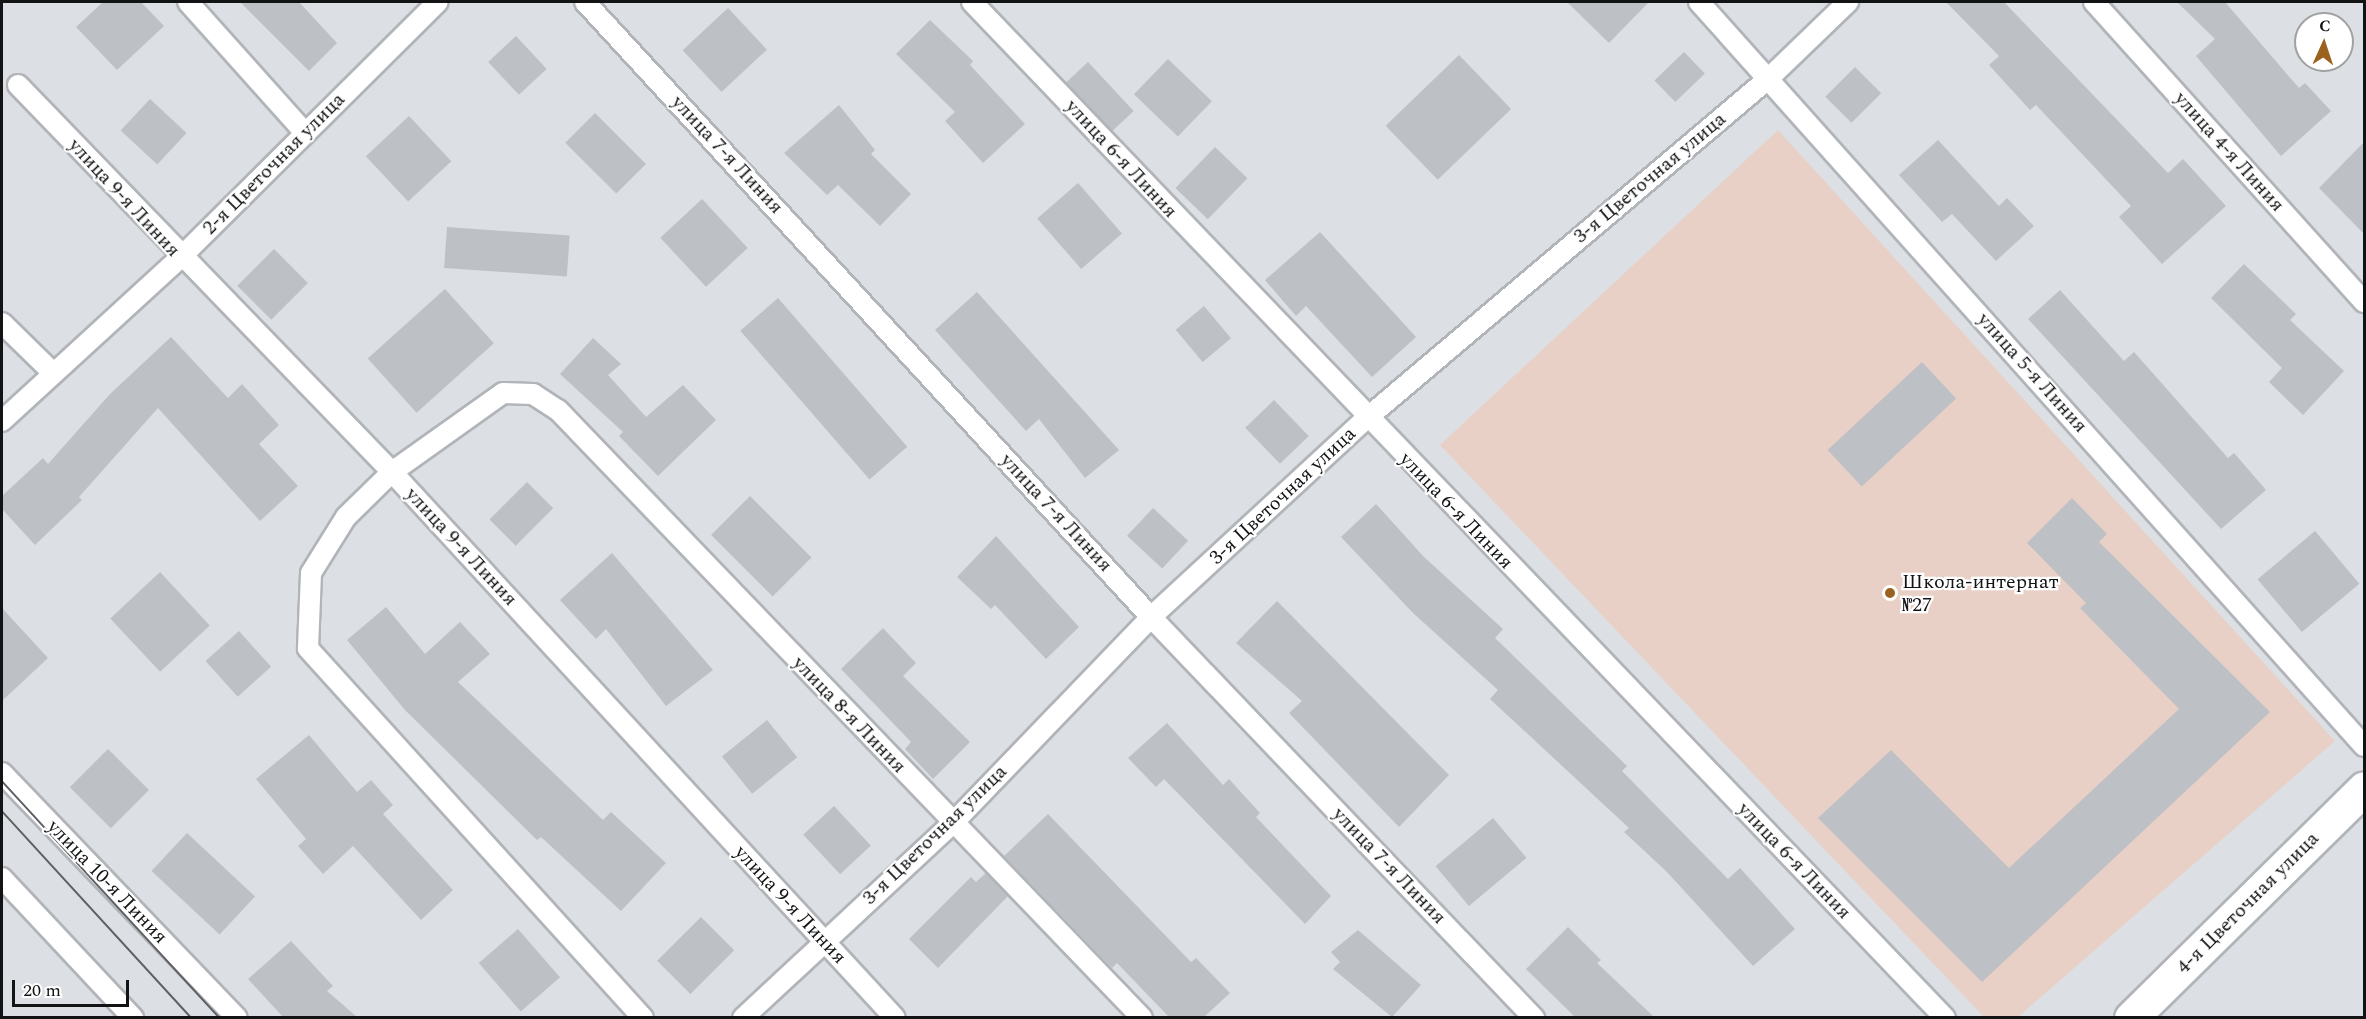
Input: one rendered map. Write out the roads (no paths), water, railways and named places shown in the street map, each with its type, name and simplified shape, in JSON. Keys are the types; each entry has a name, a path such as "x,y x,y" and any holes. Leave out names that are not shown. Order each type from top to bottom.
{"street":[{"name":"4-я Цветочная улица","path":"2131,1017 2364,788"}],"lane":[{"path":"188,2 305,133"},
{"name":"2-я Цветочная улица","path":"2,421 180,258 438,2"},
{"name":"улица 7-я Линия","path":"585,2 1152,617 1534,1017"},
{"name":"улица 6-я Линия","path":"972,2 1367,418 1945,1017"},
{"name":"улица 5-я Линия","path":"1699,2 2364,746"},
{"name":"3-я Цветочная улица","path":"743,1017 952,824 1152,617 1367,418 1769,78 1848,2"},
{"name":"улица 4-я Линия","path":"2094,2 2364,302"},
{"name":"улица 9-я Линия","path":"18,85 180,258 392,472 895,1017"},
{"path":"2,323 53,373"},
{"name":"улица 8-я Линия","path":"643,1017 308,648 311,573 346,517 392,472 503,393 533,394 558,410 952,824 1142,1017"},
{"name":"улица 10-я Линия","path":"2,773 237,1017"},
{"path":"2,878 133,1017"}],"tram line":[{"path":"2,781 220,1018"},
{"path":"2,811 192,1018"}],"place":[{"name":"Школа-интернат №27","path":"1890,593"}]}
